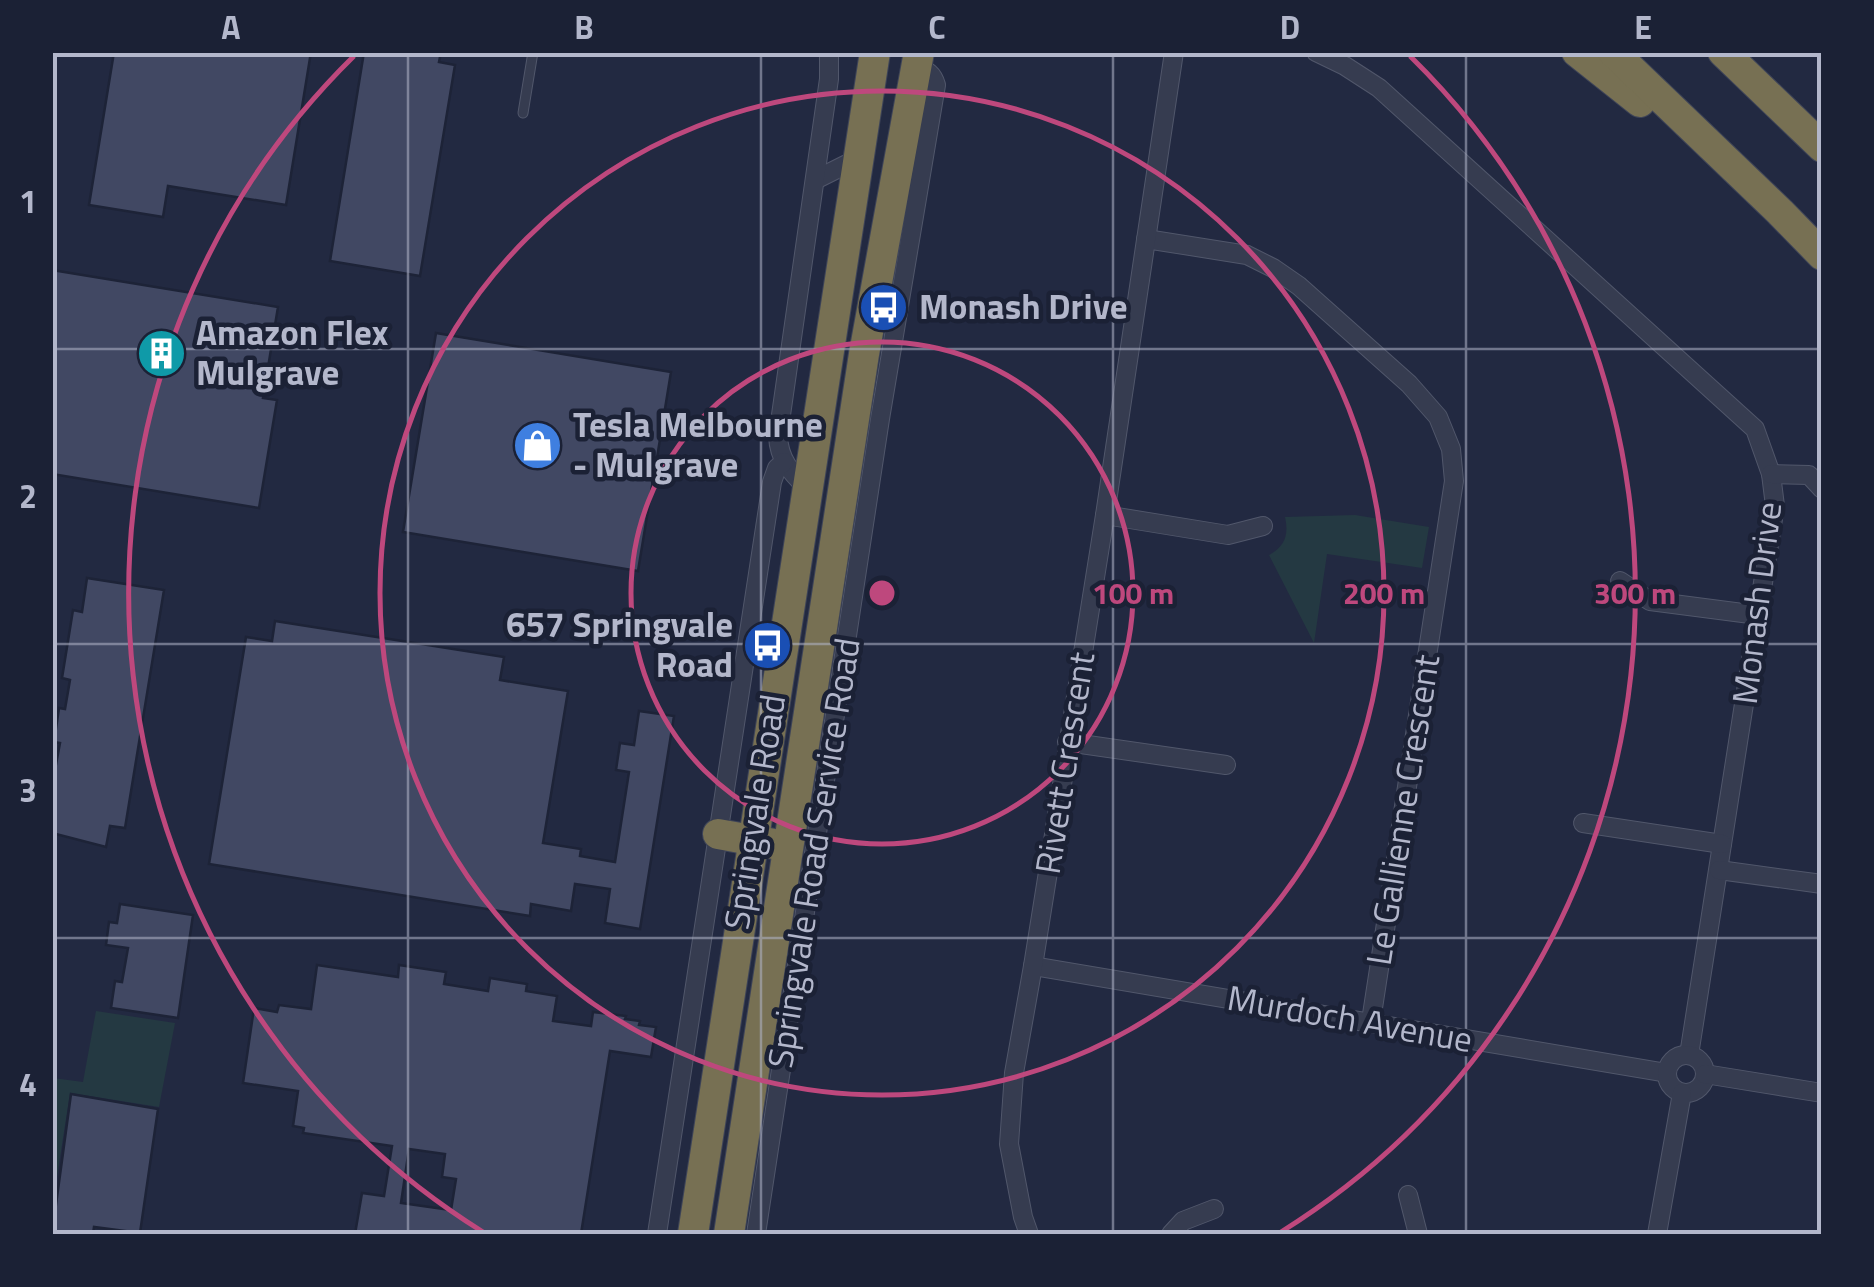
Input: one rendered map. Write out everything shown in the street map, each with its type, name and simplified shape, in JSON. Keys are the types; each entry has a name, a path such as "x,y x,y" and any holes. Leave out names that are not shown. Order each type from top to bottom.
{"highway":[{"name":"Springvale Road","path":"693,1234 875,52"},
{"path":"1577,52 1780,212"},
{"path":"1613,52 1822,256"},
{"path":"1723,52 1816,141"},
{"path":"1739,52 1816,141"},
{"name":"Springvale Road","path":"728,1234 779,993 788,846 868,418 918,60"},
{"path":"821,412 868,418"},
{"path":"718,834 788,846"}],"street":[{"name":"Springvale Road","path":"718,834 772,482 784,462 778,436 830,73 829,52"},
{"name":"Rivett Crescent","path":"1029,1234 1010,1144 1014,1073 1105,515 1174,52"},
{"name":"Monash Drive","path":"1316,52 1379,88 1755,429 1772,474 1775,506 1690,1055"},
{"path":"815,180 859,158"},
{"name":"Le Gallienne Crescent","path":"1146,240 1246,255 1273,268 1409,384 1438,416 1451,449 1454,481 1370,1022"},
{"name":"Springvale Road Service Road","path":"756,1234 779,993 868,418"},
{"path":"784,462 809,490"},
{"path":"1772,474 1809,475 1822,489"},
{"path":"1105,515 1228,535 1263,526"},
{"path":"758,578 798,557"},
{"path":"1620,581 1650,601 1758,615"},
{"path":"1068,742 1226,765"},
{"path":"1584,823 1722,844"},
{"path":"657,1234 718,834"},
{"path":"1719,870 1822,884"},
{"name":"Murdoch Avenue","path":"1033,966 1667,1074"},
{"path":"1690,1055 1701,1062 1706,1074 1696,1091 1682,1093 1671,1086 1667,1074 1671,1062 1690,1055"},
{"path":"1706,1074 1822,1093"},
{"path":"1657,1234 1682,1093"},
{"path":"1408,1195 1418,1234"},
{"path":"1171,1234 1183,1221 1214,1209"}],"lane":[{"path":"523,113 533,52"}],"shaded area":[{"path":"1355,515 1429,527 1422,568 1327,554 1314,643 1269,555 1284,539 1285,517"},
{"path":"96,1011 175,1023 159,1107 70,1093 57,1177 53,1176 53,1078 83,1082"}],"building":[{"path":"114,52 311,52 286,205 168,186 163,217 89,205"},
{"path":"364,52 441,52 439,62 455,65 420,276 330,261"},
{"name":"Amazon Flex Mulgrave","path":"52,270 278,307 263,398 277,400 259,508 52,474"},
{"name":"Tesla Melbourne - Mulgrave","path":"436,333 671,372 656,464 672,466 670,483 653,480 638,571 403,532"},
{"path":"87,578 164,590 125,828 110,826 106,847 52,833 52,786 60,743 54,742 59,708 65,709 70,680 62,678 73,610 82,612"},
{"path":"275,621 504,657 500,680 568,691 543,843 581,849 580,856 615,862 629,772 616,770 620,743 634,745 639,711 674,716 640,929 605,923 610,889 575,884 571,911 531,904 530,916 209,864 246,637 272,641"},
{"path":"120,904 193,915 178,1018 111,1008 115,981 122,982 128,948 106,945 109,922 117,923"},
{"path":"317,965 398,977 399,965 446,972 444,984 488,991 490,978 527,984 526,991 557,996 553,1021 591,1026 593,1012 626,1016 625,1019 640,1021 639,1025 656,1027 651,1057 610,1051 581,1234 355,1234 362,1193 384,1196 392,1146 303,1133 304,1128 293,1126 298,1091 243,1083 254,1008 277,1012 279,1005 311,1009","holes":["409,1149 445,1154 442,1177 456,1179 451,1210 401,1203"]},
{"path":"71,1094 158,1109 140,1233 94,1227 93,1234 52,1234"}],"place":[{"name":"Monash Drive","path":"884,307"},
{"name":"Amazon Flex Mulgrave","path":"161,353"},
{"name":"Tesla Melbourne - Mulgrave","path":"538,445"},
{"name":"657 Springvale Road","path":"768,645"}]}
